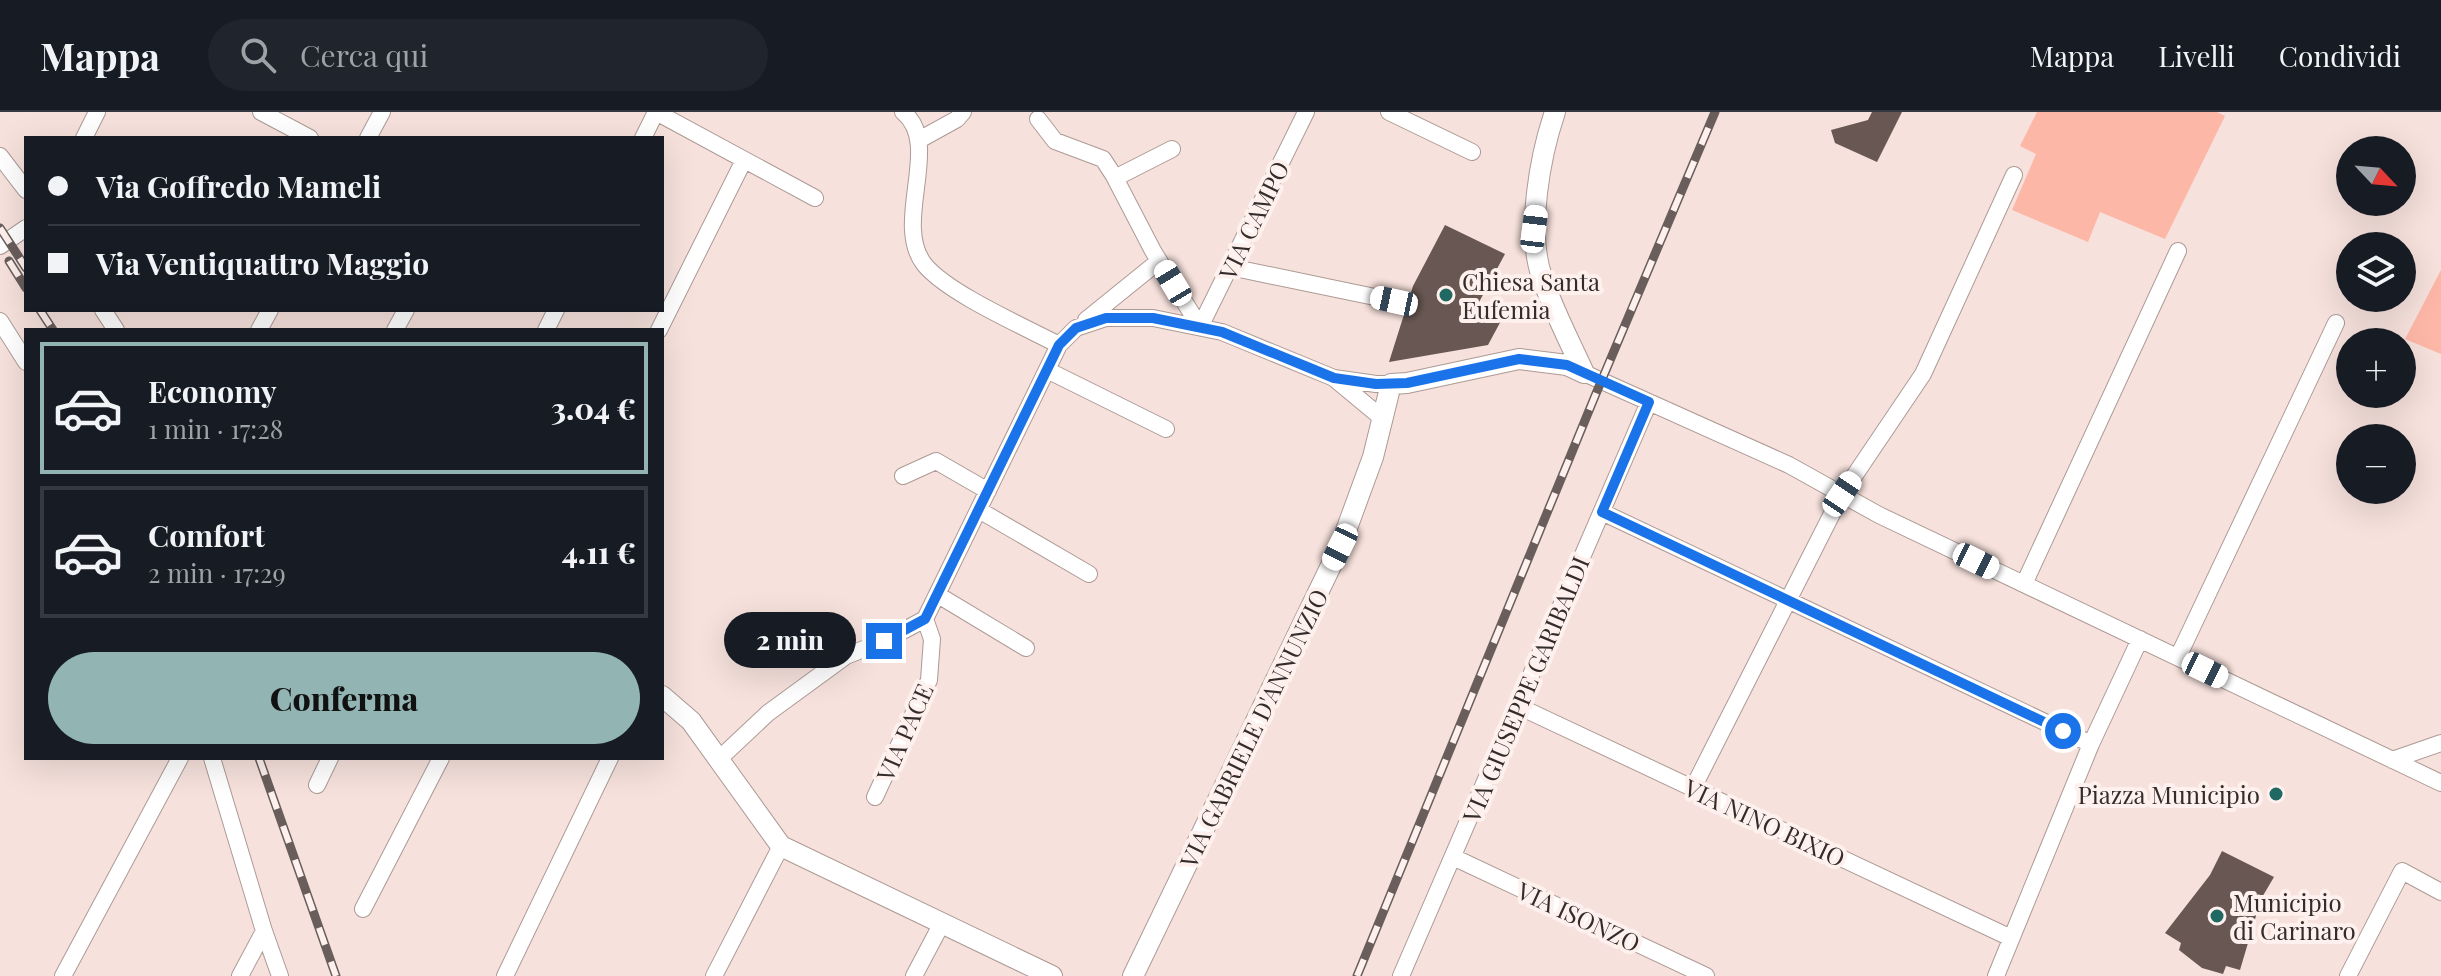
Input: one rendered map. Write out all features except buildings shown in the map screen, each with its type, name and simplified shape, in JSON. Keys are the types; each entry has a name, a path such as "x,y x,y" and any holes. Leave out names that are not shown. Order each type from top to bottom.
{"street":[{"path":"85,136 97,112"},
{"path":"261,112 306,136"},
{"path":"369,136 382,112"},
{"path":"644,136 656,112 815,198"},
{"path":"903,112 912,119 919,140 912,229 921,261 942,282 1059,345"},
{"path":"919,140 957,119 963,112"},
{"name":"VIA CAMPO","path":"1200,327 1306,112"},
{"path":"1389,112 1472,152"},
{"path":"1555,112 1542,163 1534,229 1541,274 1584,373"},
{"path":"1038,119 1055,141 1103,159 1159,261 1200,327"},
{"path":"1115,178 1172,149"},
{"path":"0,156 24,187"},
{"path":"660,328 744,160"},
{"path":"1693,788 1842,494 1923,374 2014,175"},
{"path":"0,246 24,229"},
{"path":"2024,584 2178,251"},
{"path":"719,759 768,713 846,656 884,641 925,619 1059,345 1159,261"},
{"path":"1230,267 1394,301"},
{"path":"1076,328 1106,318 1153,318 1222,332 1334,378 1376,384 1407,383 1519,359 1567,365 1789,465 2024,584 2441,783"},
{"path":"0,321 24,359"},
{"path":"2178,657 2336,323"},
{"path":"1047,370 1166,429"},
{"path":"1334,378 1382,418"},
{"name":"VIA GABRIELE D'ANNUNZIO","path":"1133,976 1340,547 1373,457 1391,384"},
{"name":"VIA GIUSEPPE GARIBALDI","path":"1401,976 1649,402"},
{"path":"903,476 936,461 988,491"},
{"path":"979,510 1089,574"},
{"path":"1602,512 2091,744"},
{"path":"938,595 1026,648"},
{"name":"VIA PACE","path":"875,797 929,680 932,639 925,619"},
{"path":"1996,976 2091,744 2140,639"},
{"path":"664,698 691,721 781,846 1052,976"},
{"name":"VIA NINO BIXIO","path":"1518,706 2011,938"},
{"path":"2392,760 2441,743"},
{"path":"63,976 179,760"},
{"path":"213,760 280,976"},
{"path":"317,785 329,760"},
{"path":"363,909 440,760"},
{"path":"505,976 609,760"},
{"path":"714,976 781,846"},
{"name":"VIA ISONZO","path":"1453,857 1706,976"},
{"path":"2348,976 2402,871 2441,892"},
{"path":"914,976 942,923"},
{"path":"240,976 264,931"}],"shaded area":[{"path":"2037,112 2217,112 2225,116 2165,239 2100,212 2088,242 2012,210 2036,154 2020,146"},
{"path":"2441,270 2441,354 2416,344 2416,328 2411,328"}],"railway":[{"path":"1357,976 1715,112"},
{"path":"0,228 24,265"},
{"path":"9,261 24,285"},
{"path":"41,312 52,328"},
{"path":"260,760 336,976"}],"place":[{"name":"Chiesa Santa Eufemia","path":"1446,295"},
{"name":"Piazza Municipio","path":"2276,794"},
{"name":"Municipio di Carinaro","path":"2217,916"}],"route":[{"path":"884,641 925,619 1059,345 1076,328 1106,318 1153,318 1222,332 1334,378 1376,384 1407,383 1519,359 1567,365 1649,402 1602,512 2063,731"}]}
